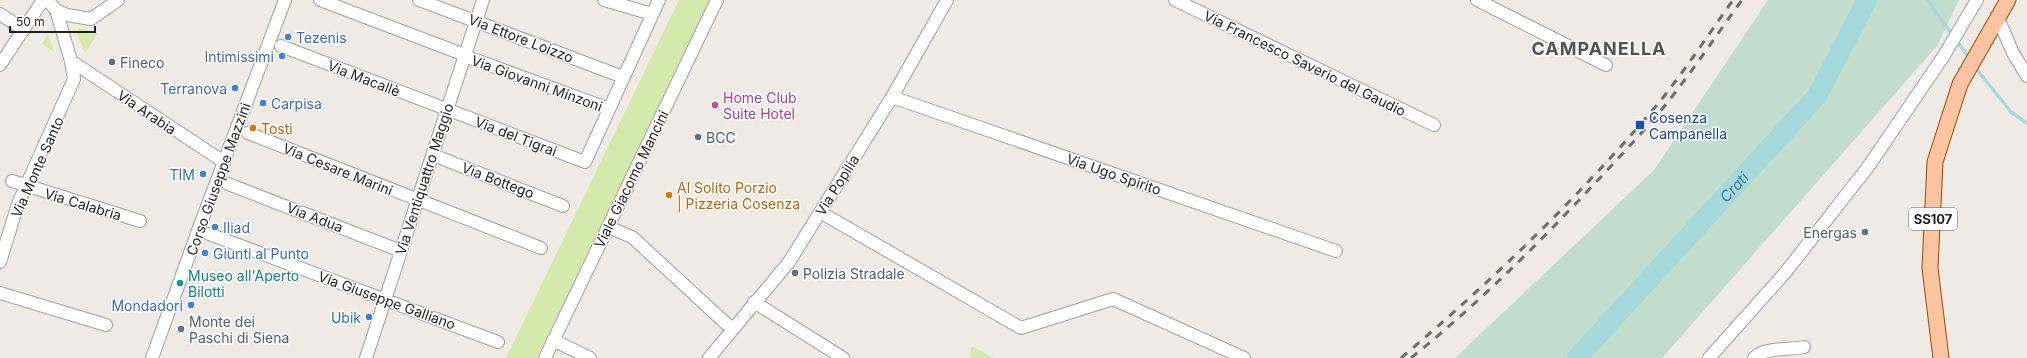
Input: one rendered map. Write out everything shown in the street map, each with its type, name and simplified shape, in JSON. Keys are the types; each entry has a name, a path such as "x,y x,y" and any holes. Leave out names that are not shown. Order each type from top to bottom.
{"main road":[{"name":"SS107","path":"1941,358 1930,268 1935,162 1960,84 2008,0"}],"street":[{"path":"0,65 43,0"},
{"path":"47,0 56,10 67,15 91,19 118,0"},
{"name":"Corso Giuseppe Mazzini","path":"152,358 285,0"},
{"name":"Via Giovanni Minzoni","path":"320,0 465,56 609,109"},
{"name":"Via Ettore Loizzo","path":"419,0 623,77"},
{"name":"Via Ventiquattro Maggio","path":"366,358 483,0"},
{"path":"604,0 652,14"},
{"path":"609,109 659,0"},
{"name":"Viale Giacomo Mancini","path":"545,358 717,0"},
{"name":"Via Popilia","path":"709,358 788,262 892,97 947,0"},
{"name":"Via Francesco Saverio del Gaudio","path":"1175,0 1434,125"},
{"path":"1477,0 1606,65"},
{"path":"1709,358 1785,273 1868,167 1943,57 1977,0"},
{"path":"56,10 72,66"},
{"path":"0,14 24,30"},
{"path":"1998,18 2012,52 2027,76"},
{"name":"Via Macallè","path":"281,46 447,110"},
{"name":"Via Arabia","path":"72,66 224,162"},
{"name":"Via Monte Santo","path":"0,262 18,204 74,79 72,66"},
{"name":"Via Ugo Spirito","path":"892,97 1336,251"},
{"name":"Via del Tigrai","path":"447,110 585,162 609,109"},
{"name":"Via Cesare Marini","path":"248,133 541,248"},
{"name":"Via Bottego","path":"432,155 563,206"},
{"name":"Via Calabria","path":"12,181 140,221"},
{"name":"Via Adua","path":"228,184 401,250"},
{"path":"820,212 1021,328 1113,299 1244,358"},
{"path":"608,227 632,237 732,329"},
{"name":"Via Giuseppe Galliano","path":"209,234 498,342"},
{"path":"0,293 106,325"},
{"path":"754,302 843,358"},
{"path":"553,340 590,358"},
{"path":"1754,358 1765,350 1788,350 1804,347"}],"green space":[{"path":"679,0 712,0 537,358 506,358"},
{"path":"1768,0 1959,0 1937,46 1662,358 1455,358 1654,170"},
{"path":"78,28 98,33 85,53 77,33"},
{"path":"48,34 54,52 42,44"},
{"path":"972,346 993,358 969,358"}],"waterway":[{"name":"Crati","path":"1577,358 1817,96 1867,0"},
{"path":"1927,0 1970,59"},
{"path":"1974,66 2011,112 2027,123"}],"railway":[{"path":"1401,358 1502,268 1597,172 1657,105 1686,67 1733,0"},
{"path":"1411,358 1500,280 1563,217 1624,152 1663,108 1742,0"}],"place":[{"name":"Tezenis","path":"288,37"},
{"name":"Intimissimi","path":"282,56"},
{"name":"Fineco","path":"112,62"},
{"name":"Terranova","path":"235,88"},
{"name":"Carpisa","path":"263,103"},
{"name":"Home Club Suite Hotel","path":"715,105"},
{"name":"Cosenza Campanella","path":"1640,125"},
{"name":"Tosti","path":"253,128"},
{"name":"BCC","path":"698,137"},
{"name":"TIM","path":"203,174"},
{"name":"Al Solito Porzio | Pizzeria Cosenza","path":"669,195"},
{"name":"Iliad","path":"215,227"},
{"name":"Energas","path":"1865,232"},
{"name":"Giunti al Punto","path":"205,253"},
{"name":"Polizia Stradale","path":"795,273"},
{"name":"Museo all'Aperto Bilotti","path":"180,283"},
{"name":"Mondadori","path":"191,305"},
{"name":"Ubik","path":"369,317"},
{"name":"Monte dei Paschi di Siena","path":"181,329"}],"district":[{"name":"CAMPANELLA","path":"1599,48"}]}
